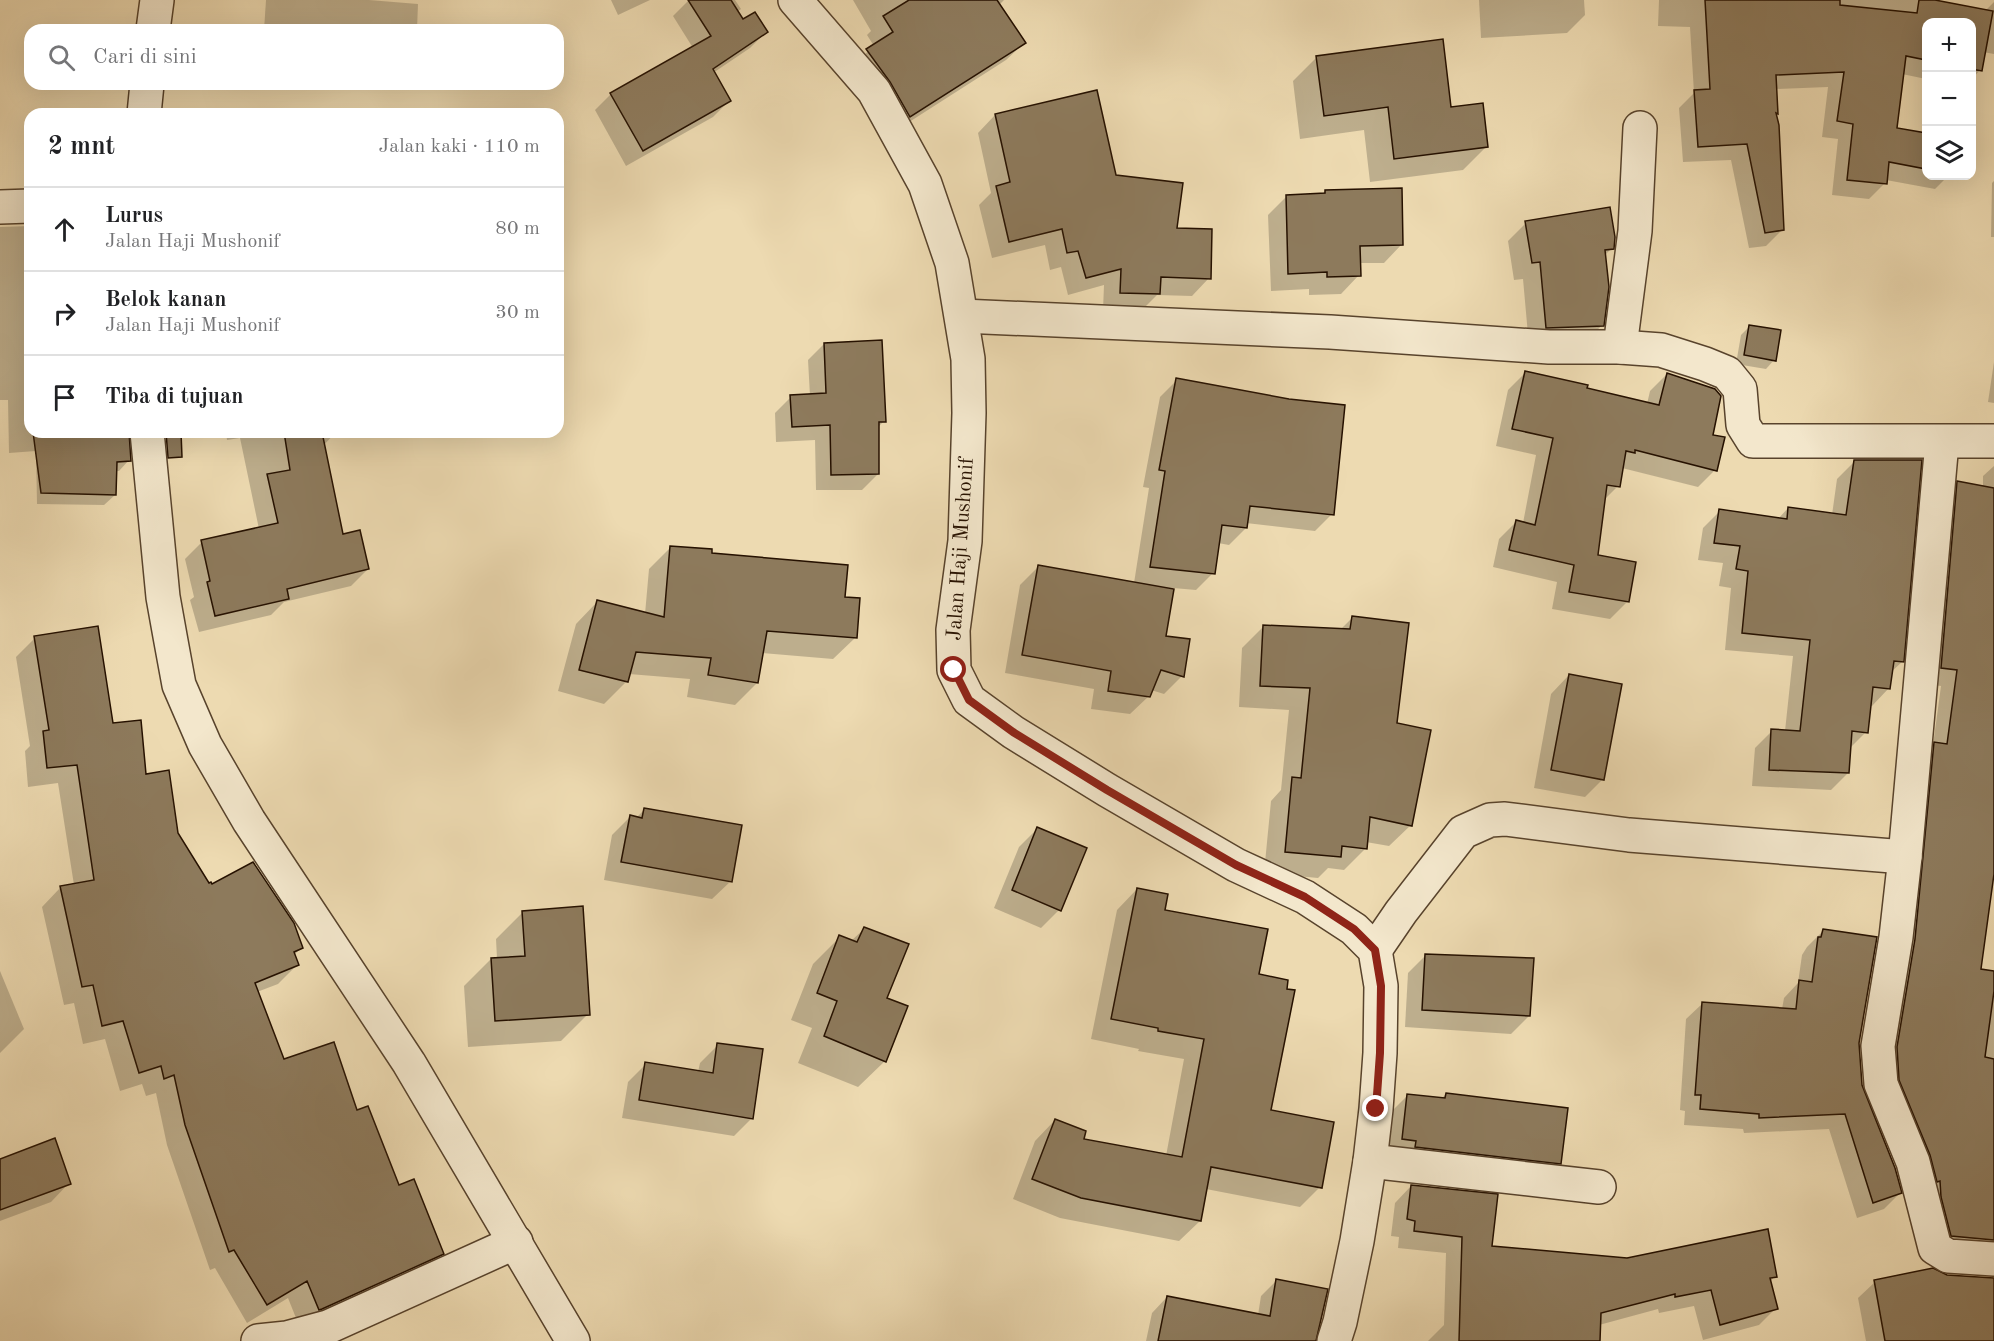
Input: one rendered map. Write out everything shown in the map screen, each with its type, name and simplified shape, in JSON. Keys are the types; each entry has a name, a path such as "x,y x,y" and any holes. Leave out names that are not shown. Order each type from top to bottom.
{"street":[{"path":"154,24 157,0"},
{"name":"Jalan Haji Mushonif","path":"795,0 874,91 925,184 952,263 968,359 969,413 965,541 953,630 954,670 969,700 1013,732 1107,790 1236,865 1305,897 1354,929 1375,950"},
{"path":"145,108 146,90"},
{"path":"1620,347 1635,231 1640,128"},
{"path":"0,207 24,206"},
{"path":"962,316 1330,332 1549,347 1620,347 1661,350 1727,373 1740,389 1743,424 1753,441 1994,441"},
{"path":"148,438 163,597 179,685 205,745 249,820 410,1063 573,1341"},
{"path":"1942,442 1905,858 1896,937 1878,1047 1881,1084 1913,1162 1935,1248 1948,1256 1994,1259"},
{"path":"1334,1341 1357,1241 1370,1161 1380,1053 1381,986 1375,950 1401,912 1463,832 1490,820 1505,819 1629,835 1905,858"},
{"path":"1370,1161 1599,1186"},
{"path":"258,1341 287,1338 328,1327 516,1242"}],"building":[{"path":"688,0 731,0 743,19 755,12 768,32 713,69 731,101 643,151 610,93 711,36"},
{"path":"909,0 997,0 1026,43 910,117 890,82 866,49 893,32 883,16"},
{"path":"1705,0 1840,0 1840,5 1917,13 1919,0 1935,0 1993,11 1982,71 1976,70 1976,18 1922,18 1922,59 1906,56 1897,128 1922,132 1922,168 1889,162 1887,184 1847,180 1853,124 1837,121 1844,72 1776,75 1778,114 1776,113 1779,125 1784,230 1765,233 1747,144 1698,147 1694,90 1710,89"},
{"path":"1443,39 1451,107 1483,103 1488,147 1394,159 1388,107 1324,116 1316,56"},
{"path":"1097,90 1116,175 1183,183 1177,228 1212,229 1211,279 1161,277 1160,294 1120,293 1121,269 1086,278 1078,251 1067,253 1062,229 1009,242 996,186 1010,182 995,114"},
{"path":"1402,188 1403,245 1360,246 1361,276 1327,277 1327,272 1288,274 1286,195 1325,193 1325,190"},
{"path":"1610,207 1615,237 1614,249 1605,250 1609,287 1604,326 1546,328 1540,262 1532,263 1525,221"},
{"path":"1749,325 1781,330 1776,361 1744,355"},
{"path":"882,340 886,422 879,422 879,474 831,475 830,425 792,427 790,395 826,393 824,343"},
{"path":"1525,371 1588,385 1587,388 1659,405 1667,373 1715,389 1721,396 1713,435 1725,437 1717,471 1635,450 1635,453 1626,451 1620,487 1607,485 1598,555 1636,562 1629,602 1569,592 1574,565 1509,550 1516,520 1535,525 1553,438 1512,429"},
{"path":"1176,378 1289,399 1345,405 1334,515 1250,506 1247,528 1222,525 1215,574 1150,567 1165,471 1159,470"},
{"path":"34,438 129,438 131,461 117,462 116,495 41,493"},
{"path":"166,438 181,438 182,457 168,458"},
{"path":"285,438 323,438 343,534 360,530 369,569 287,589 289,599 215,616 201,540 278,523 267,474 290,470"},
{"path":"1854,460 1922,460 1904,662 1894,661 1890,689 1873,687 1868,733 1852,731 1849,773 1769,770 1771,729 1800,731 1810,640 1742,633 1748,571 1736,569 1740,546 1714,543 1719,509 1787,519 1788,507 1846,515"},
{"path":"1957,481 1994,488 1994,874 1981,969 1994,971 1994,991 1985,1057 1994,1059 1994,1240 1951,1236 1941,1197 1940,1181 1937,1182 1930,1155 1899,1080 1897,1047 1915,939 1934,742 1947,744 1957,670 1941,668"},
{"path":"670,546 712,549 712,553 848,565 845,597 860,598 857,638 767,631 758,683 708,675 711,658 636,652 628,682 579,670 597,600 664,617"},
{"path":"1038,565 1174,589 1166,636 1190,639 1184,677 1161,670 1150,697 1108,691 1111,671 1022,655"},
{"path":"1352,616 1409,623 1397,723 1431,730 1412,826 1370,817 1367,849 1342,846 1341,857 1285,852 1292,777 1301,778 1310,688 1260,686 1263,625 1350,629"},
{"path":"98,626 113,723 141,720 146,774 169,770 178,833 209,883 212,884 253,862 294,923 303,948 294,952 299,965 255,983 284,1059 334,1042 357,1110 368,1106 399,1185 414,1179 444,1254 319,1310 307,1281 267,1305 234,1250 229,1252 185,1125 174,1075 164,1079 161,1066 139,1073 123,1021 102,1026 93,985 82,987 60,886 94,880 77,765 47,768 43,731 49,730 34,636"},
{"path":"1569,674 1622,684 1604,780 1551,770"},
{"path":"644,808 742,825 732,882 621,862 630,815 642,818"},
{"path":"1037,827 1087,848 1061,911 1012,890"},
{"path":"1137,888 1168,894 1165,910 1268,929 1259,974 1288,980 1287,989 1295,990 1271,1110 1334,1122 1322,1188 1211,1167 1201,1221 1081,1198 1032,1179 1055,1119 1086,1131 1084,1139 1182,1157 1204,1039 1158,1031 1158,1028 1111,1019"},
{"path":"583,906 590,1015 495,1021 491,958 525,956 522,911"},
{"path":"864,927 909,944 887,998 908,1006 886,1062 824,1036 837,1001 817,993 839,935 857,942"},
{"path":"1823,929 1877,937 1859,1043 1862,1085 1895,1168 1902,1193 1873,1203 1845,1114 1759,1118 1759,1114 1700,1109 1701,1095 1695,1095 1702,1002 1796,1009 1799,980 1812,982 1818,937 1821,937"},
{"path":"1425,954 1534,958 1530,1016 1422,1010"},
{"path":"717,1043 763,1049 753,1119 639,1100 645,1062 713,1073"},
{"path":"1446,1093 1568,1108 1561,1164 1415,1147 1416,1141 1402,1139 1407,1094 1445,1098"},
{"path":"55,1138 71,1184 0,1210 0,1159"},
{"path":"1411,1185 1498,1194 1492,1246 1627,1258 1768,1229 1777,1277 1770,1278 1778,1309 1720,1325 1711,1290 1675,1297 1675,1294 1601,1313 1600,1341 1459,1341 1462,1237 1414,1231 1415,1221 1407,1219"},
{"path":"1933,1268 1947,1275 1994,1278 1994,1341 1885,1341 1874,1280"},
{"path":"1276,1279 1328,1289 1316,1341 1158,1341 1167,1296 1270,1316"}],"route":[{"path":"954,670 969,700 1013,732 1236,865 1305,897 1354,929 1375,950 1381,986 1376,1109"}]}
